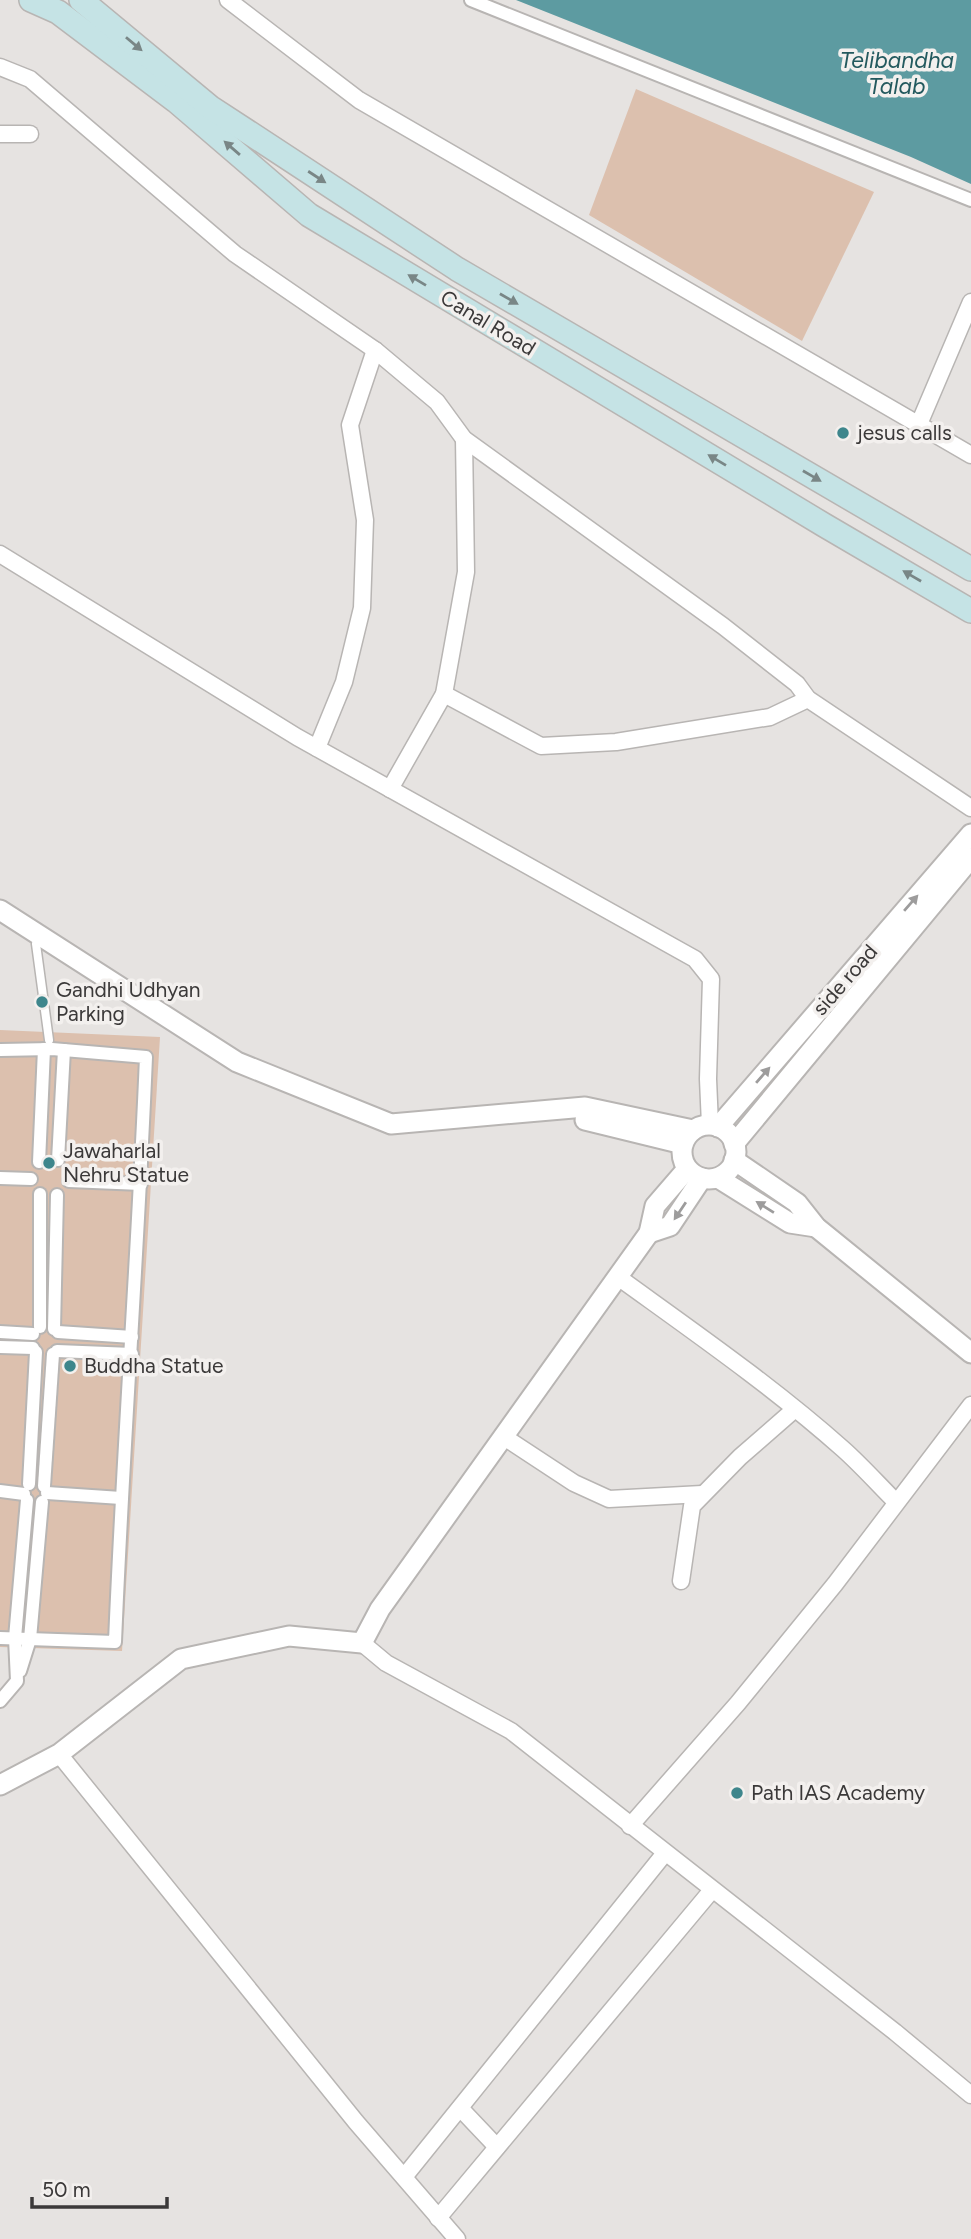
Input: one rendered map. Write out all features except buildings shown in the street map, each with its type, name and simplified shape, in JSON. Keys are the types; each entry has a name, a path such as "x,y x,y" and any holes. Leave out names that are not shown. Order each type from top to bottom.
{"main road":[{"name":"Canal Road","path":"31,0 58,12 176,101 309,215 971,611"},
{"name":"Canal Road","path":"81,0 210,107 457,269 971,569"}],"street":[{"path":"228,0 359,100 971,455"},
{"path":"471,0 971,200"},
{"path":"0,67 30,79 234,254 375,350 437,402 464,439 723,626 797,684 808,699 971,808"},
{"path":"0,134 30,134"},
{"path":"919,424 971,302"},
{"path":"317,748 344,682 362,608 365,520 350,425 375,350"},
{"path":"390,789 444,694 466,572 464,439"},
{"path":"0,554 164,657 317,748 695,959 711,979 708,1079 701,1132 683,1161 702,1175 790,1223 816,1227"},
{"path":"444,694 541,746 616,742 770,717 808,699"},
{"name":"side road","path":"701,1132 971,834"},
{"name":"side road","path":"734,1152 971,858"},
{"path":"0,910 237,1062 391,1124 585,1107 731,1137 734,1152 731,1167 702,1175 655,1206 649,1233 380,1609 362,1643"},
{"path":"0,921 176,1037 242,1074 394,1137 584,1120 701,1132"},
{"path":"0,1050 52,1047 146,1057 115,1642 0,1638"},
{"path":"52,1047 58,1160"},
{"path":"39,1162 52,1047"},
{"path":"734,1152 797,1203 816,1227 971,1353"},
{"path":"0,1178 31,1179"},
{"path":"69,1181 141,1185"},
{"path":"0,1332 36,1331 40,1194"},
{"path":"57,1195 56,1330 132,1337"},
{"path":"618,1277 736,1362 795,1409 845,1450 895,1502"},
{"path":"0,1347 35,1350 15,1638 17,1681"},
{"path":"0,1701 17,1681 30,1639 55,1352 132,1354"},
{"path":"630,1826 738,1703 835,1584 971,1405"},
{"path":"681,1581 692,1506 740,1457 795,1409"},
{"path":"504,1437 574,1483 609,1499 702,1494"},
{"path":"0,1491 27,1493"},
{"path":"44,1494 121,1498"},
{"path":"0,1785 59,1755 181,1660 289,1636 362,1643 386,1663 511,1731 895,2032 971,2095"},
{"path":"59,1755 356,2122 457,2239"},
{"path":"404,2177 665,1853"},
{"path":"438,2218 712,1890"},
{"path":"460,2108 497,2147"}],"lane":[{"path":"36,944 52,1047"}],"shaded area":[{"path":"636,89 874,192 802,341 589,215"},
{"path":"0,1030 160,1037 122,1651 0,1647"}],"water":[{"name":"Telibandha Talab","path":"516,0 971,0 971,184 911,157"}],"place":[{"name":"jesus calls","path":"843,433"},
{"name":"Gandhi Udhyan Parking","path":"42,1002"},
{"name":"Jawaharlal Nehru Statue","path":"49,1163"},
{"name":"Buddha Statue","path":"70,1366"},
{"name":"Path IAS Academy","path":"737,1793"}]}
